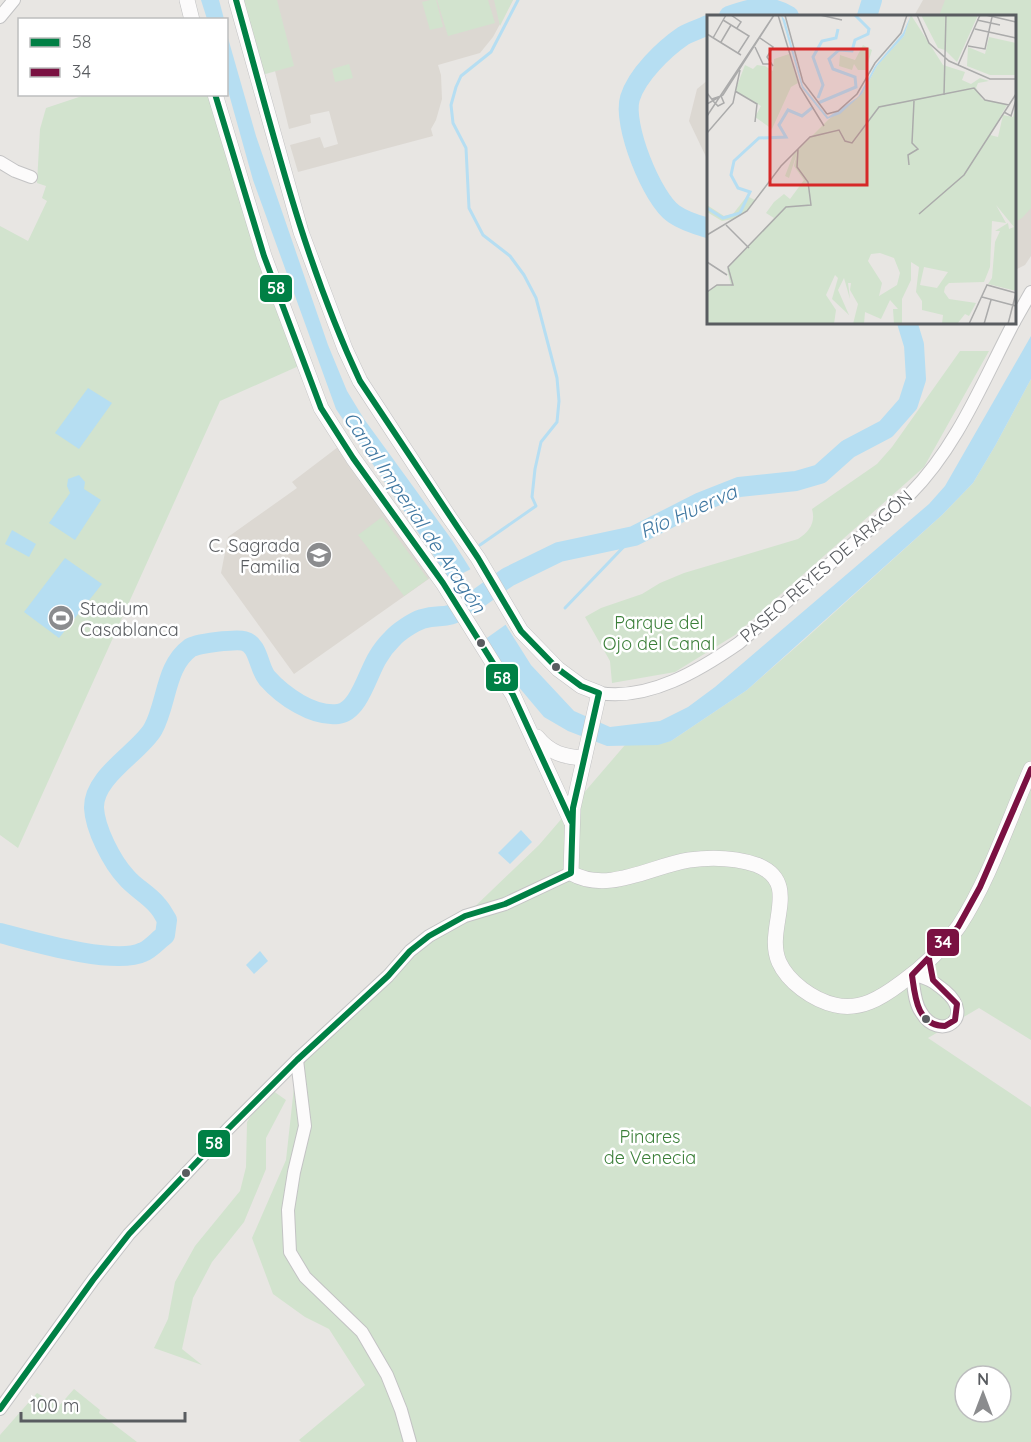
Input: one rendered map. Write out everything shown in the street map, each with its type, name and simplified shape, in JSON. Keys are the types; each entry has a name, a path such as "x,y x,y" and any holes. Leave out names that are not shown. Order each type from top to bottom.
{"street":[{"path":"0,18 14,0"},
{"path":"187,0 192,18"},
{"name":"PASEO REYES DE ARAGÓN","path":"236,0 287,187 315,271 345,350 360,381 482,564 529,640 554,665 581,686 599,693 628,693 675,681 720,657 746,637 927,477 940,460 963,420 1013,324"},
{"path":"216,96 264,256 321,408 360,468 443,583 513,695 571,821"},
{"path":"0,162 31,177"},
{"name":"PASEO REYES DE ARAGÓN","path":"1016,318 1031,292"},
{"path":"571,873 571,821 599,693"},
{"path":"529,728 555,753 564,756 585,752"},
{"path":"0,1409 120,1245 227,1130 297,1060 388,975 410,951 429,936 465,916 505,904 571,873 588,880 610,881 690,860 718,859 750,863 763,868 779,883 781,902 775,949 783,969 803,989 828,1003 856,1006 880,998 912,975 958,927 980,887 1031,769"},
{"path":"929,959 933,980"},
{"path":"912,975 933,980 957,1004 955,1019 945,1027 937,1027 921,1013 912,975"},
{"path":"297,1060 305,1126 288,1210 290,1252 305,1277 362,1332 387,1375 401,1410 410,1442"}],"shaded area":[{"path":"241,0 513,0 493,37 480,53 438,65 441,75 442,99 431,129 433,136 298,172 290,145 320,137 324,148 338,144 329,111 310,115 311,123 289,129 275,71"},
{"path":"923,0 1031,0 1031,256 1025,265 1016,270 1016,15 915,15"},
{"path":"707,81 707,159 689,121 697,89"},
{"name":"C. Sagrada Familia","path":"338,447 430,578 294,674 221,573 228,537 297,488 292,482"}],"green space":[{"path":"241,0 277,0 294,66 262,75"},
{"path":"436,0 443,27 430,30 422,2"},
{"path":"437,0 488,0 495,23 448,36"},
{"path":"494,0 513,0 500,26"},
{"path":"945,0 1031,0 1031,208 1016,221 1016,15 939,15"},
{"path":"349,64 353,78 335,82 332,69"},
{"name":"Stadium Casablanca","path":"82,96 212,96 301,365 220,401 18,848 0,835 0,226 28,241 47,201 42,198 46,186 37,183 40,129 46,108"},
{"name":"Parque del Ojo del Canal","path":"960,351 989,351 924,467 735,635 675,672 612,683 610,661 585,617 601,608 642,594 684,573 798,539 812,523 812,509 877,464 892,447"},
{"name":"Pinares de Venecia","path":"1031,379 1031,1040 979,1008 928,1038 1031,1107 1031,1442 301,1442 299,1440 365,1385 329,1329 305,1317 273,1294 252,1238 286,1160 297,1060 410,951 465,916 539,845 625,745 671,741 747,690 942,515 973,483"},
{"path":"382,517 428,579 404,596 358,535"},
{"path":"269,1088 286,1100 266,1138 266,1169 244,1222 212,1262 193,1298 182,1349 202,1365 154,1348 168,1319 175,1282 195,1246 240,1191 246,1167 247,1122"},
{"path":"74,1389 100,1410 99,1413 137,1442 0,1442 0,1435 37,1393 59,1406"}],"water":[{"path":"201,0 219,0 224,18 207,18"},
{"name":"Canal Imperial de Aragón","path":"228,38 256,136 328,345 347,391 364,419 452,540 531,665 574,711 610,727 660,721 688,707 715,687 929,504 945,486 1031,336 1031,379 973,483 942,515 747,690 671,741 658,745 607,746 568,731 544,717 512,679 336,409 253,180 228,91"},
{"path":"88,388 112,403 79,449 55,433"},
{"path":"79,475 85,482 84,489 101,500 75,540 49,523 70,493 67,486 68,479"},
{"path":"12,530 36,544 29,557 5,544"},
{"path":"65,558 102,584 59,638 24,612"},
{"path":"521,830 532,842 510,864 498,853"},
{"path":"260,951 268,961 254,974 246,965"}],"pier":[{"path":"473,568 508,623 484,640 447,581"}],"waterway":[{"path":"480,545 536,506 532,497 535,469 541,442 557,422 559,401 557,378 536,298 524,275 510,256 483,235 469,208 466,148 453,123 451,105 461,76 491,52 518,0"},
{"name":"Río Huerva","path":"867,15 872,0"},
{"name":"Río Huerva","path":"732,15 759,8 774,9 787,15"},
{"name":"Río Huerva","path":"707,25 683,36 652,63 634,89 630,98 629,110 630,125 641,160 648,178 665,206 686,221 707,228"},
{"name":"Río Huerva","path":"480,597 508,577 559,552 634,536 701,502 739,487 796,481 820,474 848,449 886,429 908,404 916,379 914,345 908,324"},
{"path":"565,608 634,536"},
{"name":"Río Huerva","path":"0,933 73,951 113,956 130,956 143,952 165,935 167,920 150,898 130,881 115,863 101,835 94,808 101,785 153,729 171,675 182,656 190,648 217,642 244,641 249,643 267,678 281,692 309,709 338,714 352,706 380,654 398,633 422,619 448,615 465,607"}],"transit line":[{"name":"58","path":"0,1409 129,1234 227,1130 297,1060 388,976 410,951 429,936 465,916 505,904 571,873 573,808 599,693 581,686 558,669 521,631 478,558 360,381 305,241 236,0"},
{"name":"58","path":"216,96 264,256 321,408 353,458 443,583 513,695 571,821"},
{"name":"34","path":"929,959 933,980 957,1004 955,1020 945,1026 936,1025 923,1016 916,1001 912,975 958,927 980,887 1031,769"}],"place":[{"name":"C. Sagrada Familia","path":"319,555"},
{"name":"Stadium Casablanca","path":"61,618"}]}
